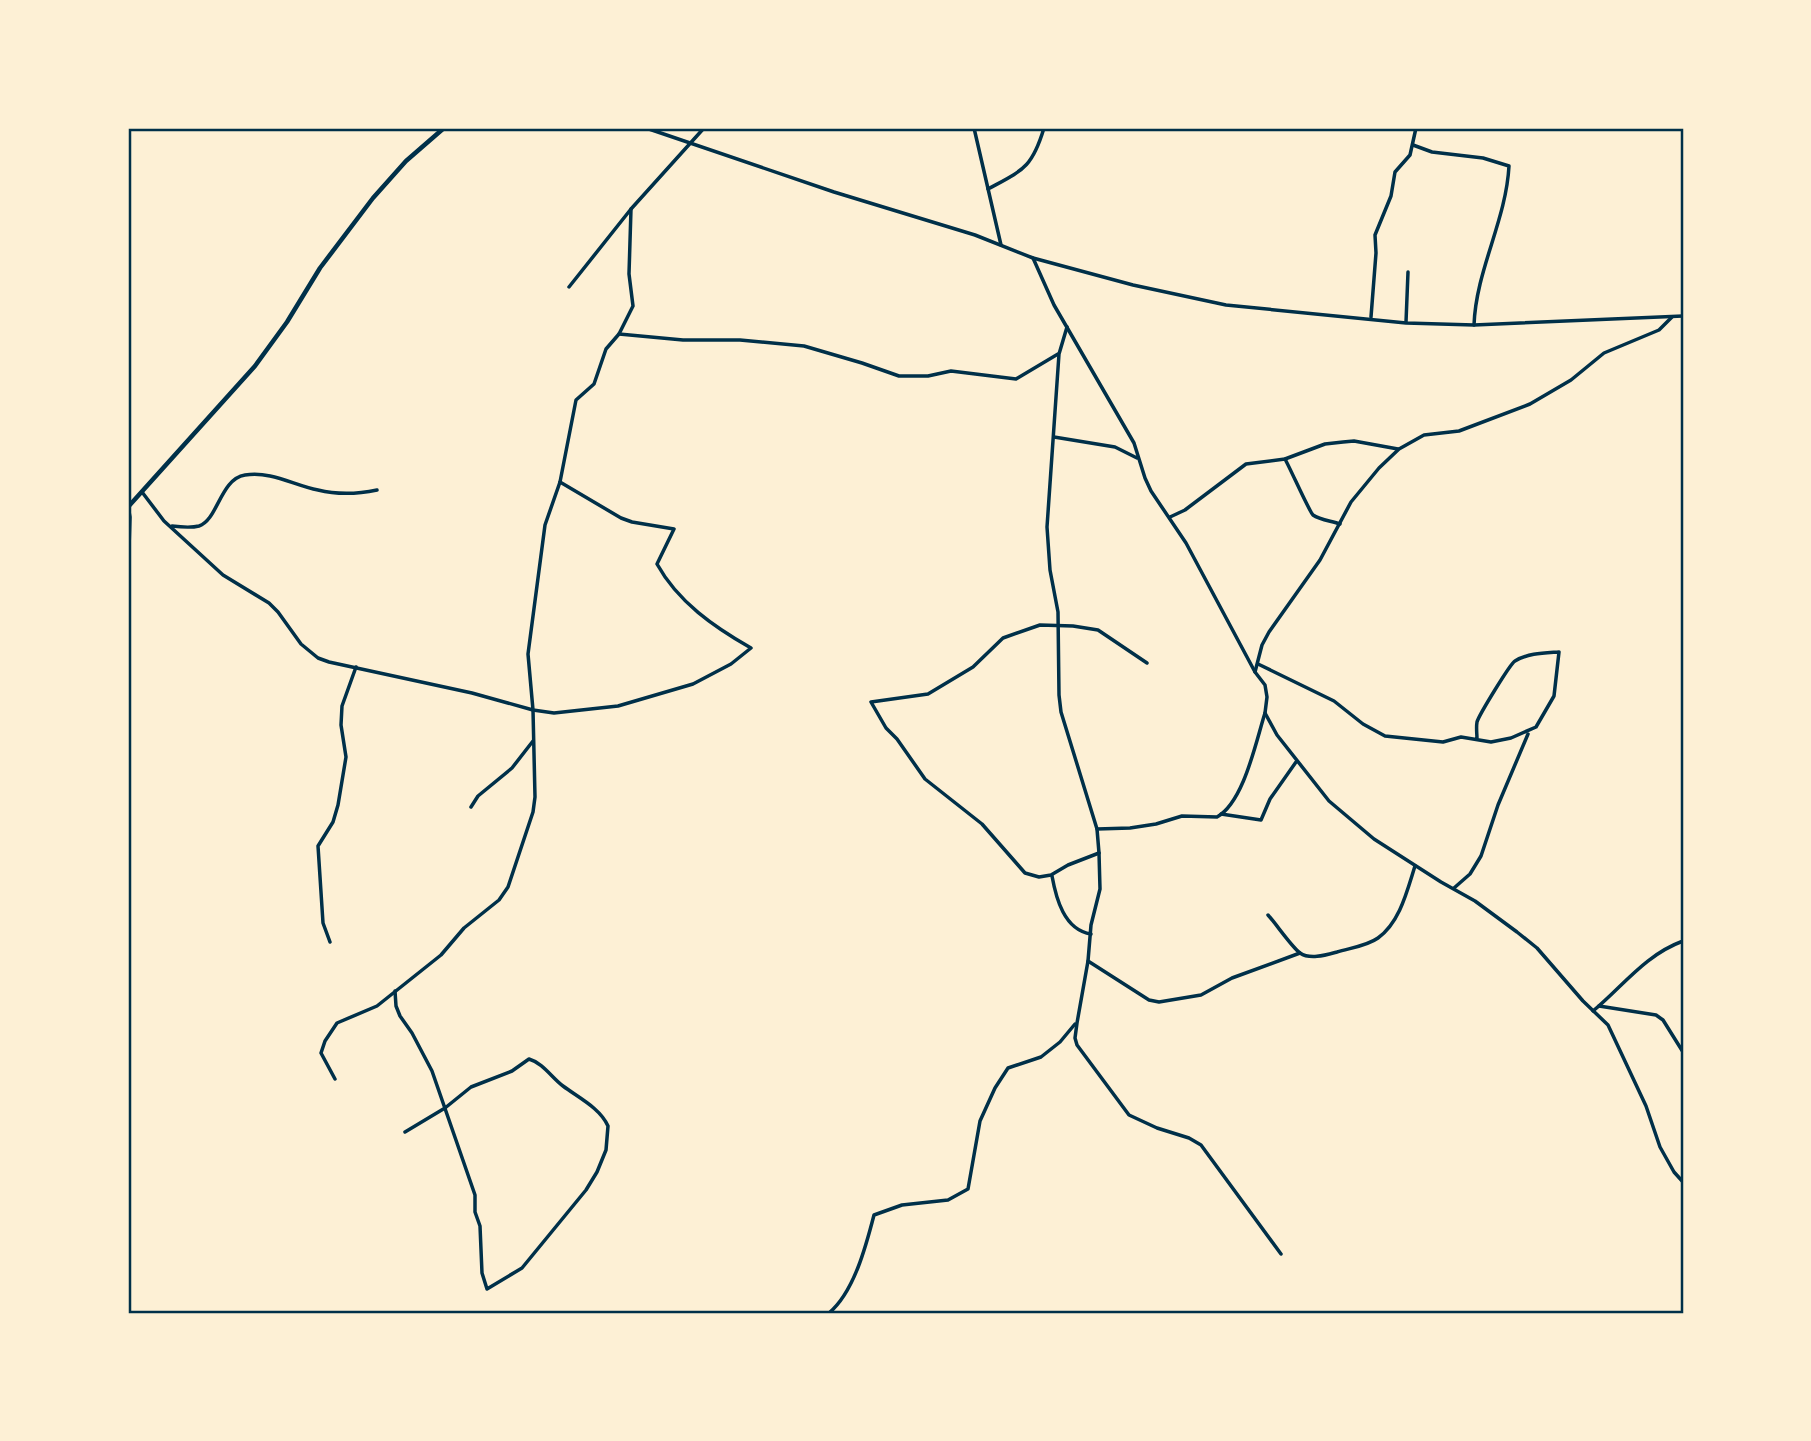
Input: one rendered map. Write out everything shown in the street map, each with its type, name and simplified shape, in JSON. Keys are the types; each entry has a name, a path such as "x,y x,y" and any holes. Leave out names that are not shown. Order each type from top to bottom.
{"street":[{"path":"128,581 131,517 128,506 262,357 320,268 373,198 406,160 444,128"},
{"path":"646,128 1001,245 1033,258 1133,285 1226,305 1371,317 1406,323 1474,325 1683,316"},
{"path":"569,287 631,209 704,128"},
{"path":"974,128 1001,245"},
{"path":"988,189 1028,166 1036,153 1044,128"},
{"path":"1371,317 1375,235 1391,196 1395,172 1408,159 1416,128"},
{"path":"1413,145 1432,152 1489,159 1509,166 1505,205 1476,299 1474,325"},
{"path":"335,1079 321,1053 331,1028 341,1020 377,1006 441,955 469,923 499,900 508,887 534,806 533,710 528,654 545,525 560,482 576,400 594,384 606,349 619,334 633,306 629,274 631,209"},
{"path":"1033,258 1054,305 1134,443 1148,485 1170,517 1266,691 1265,713 1252,757 1237,794 1222,814 1217,817 1186,815 1130,828 1097,829"},
{"path":"1406,323 1408,272"},
{"path":"1255,671 1262,645 1269,632 1320,560 1351,502 1399,449 1424,435 1459,431 1530,404 1571,380 1604,353 1659,330 1672,317"},
{"path":"1067,327 1059,354 1047,538 1058,624 1061,712 1097,829 1100,889 1075,1038 1082,1054 1129,1115 1201,1145 1281,1254"},
{"path":"619,334 794,345 862,362 899,376 928,376 951,371 1016,379 1059,354"},
{"path":"1053,437 1115,447 1139,460"},
{"path":"1170,517 1197,502 1246,464 1285,459 1325,444 1343,442 1360,442 1399,449"},
{"path":"1285,459 1311,514 1340,524"},
{"path":"170,526 196,527 205,523 228,487 236,478 246,475 289,479 322,491 353,494 377,490"},
{"path":"142,492 170,526 223,575 269,603 300,644 323,660 554,713 618,706 703,680 731,664 751,648 728,635 685,601 664,576 657,564 674,529 632,523 560,482"},
{"path":"1099,853 1051,875 1039,877 1026,873 982,824 925,779 886,728 871,702 928,694 973,667 1003,638 1040,625 1058,624 1098,630 1147,663"},
{"path":"1258,664 1334,701 1363,724 1385,736 1443,742 1461,737 1477,739 1502,741 1536,727 1553,696 1559,652 1539,653 1521,658 1510,665 1480,714 1477,739"},
{"path":"330,942 323,923 318,846 336,814 346,757 341,724 342,706 356,667"},
{"path":"1265,713 1296,762 1329,801 1374,839 1475,901 1537,948 1608,1025 1646,1106 1660,1147 1683,1182"},
{"path":"1453,889 1471,874 1481,856 1498,805 1529,732"},
{"path":"471,807 478,796 512,768 534,741"},
{"path":"1222,814 1232,818 1261,820 1270,799 1296,762"},
{"path":"1088,961 1149,1000 1159,1002 1201,995 1232,978 1300,953 1319,956 1377,939 1403,904 1415,866"},
{"path":"1051,875 1058,900 1070,922 1077,929 1091,934"},
{"path":"1268,915 1300,953"},
{"path":"1593,1011 1633,971 1658,953 1683,941"},
{"path":"395,990 400,1016 432,1071 445,1108 475,1195 475,1212 480,1226 482,1273 488,1289 522,1268 586,1190 606,1150 608,1126 597,1111 562,1086 536,1060 529,1059 512,1071 471,1087 445,1108 405,1132"},
{"path":"1599,1006 1656,1015 1663,1020 1683,1052"},
{"path":"829,1313 841,1300 860,1262 874,1215 902,1205 948,1200 968,1189 980,1121 1008,1068 1041,1058 1077,1023"}]}
